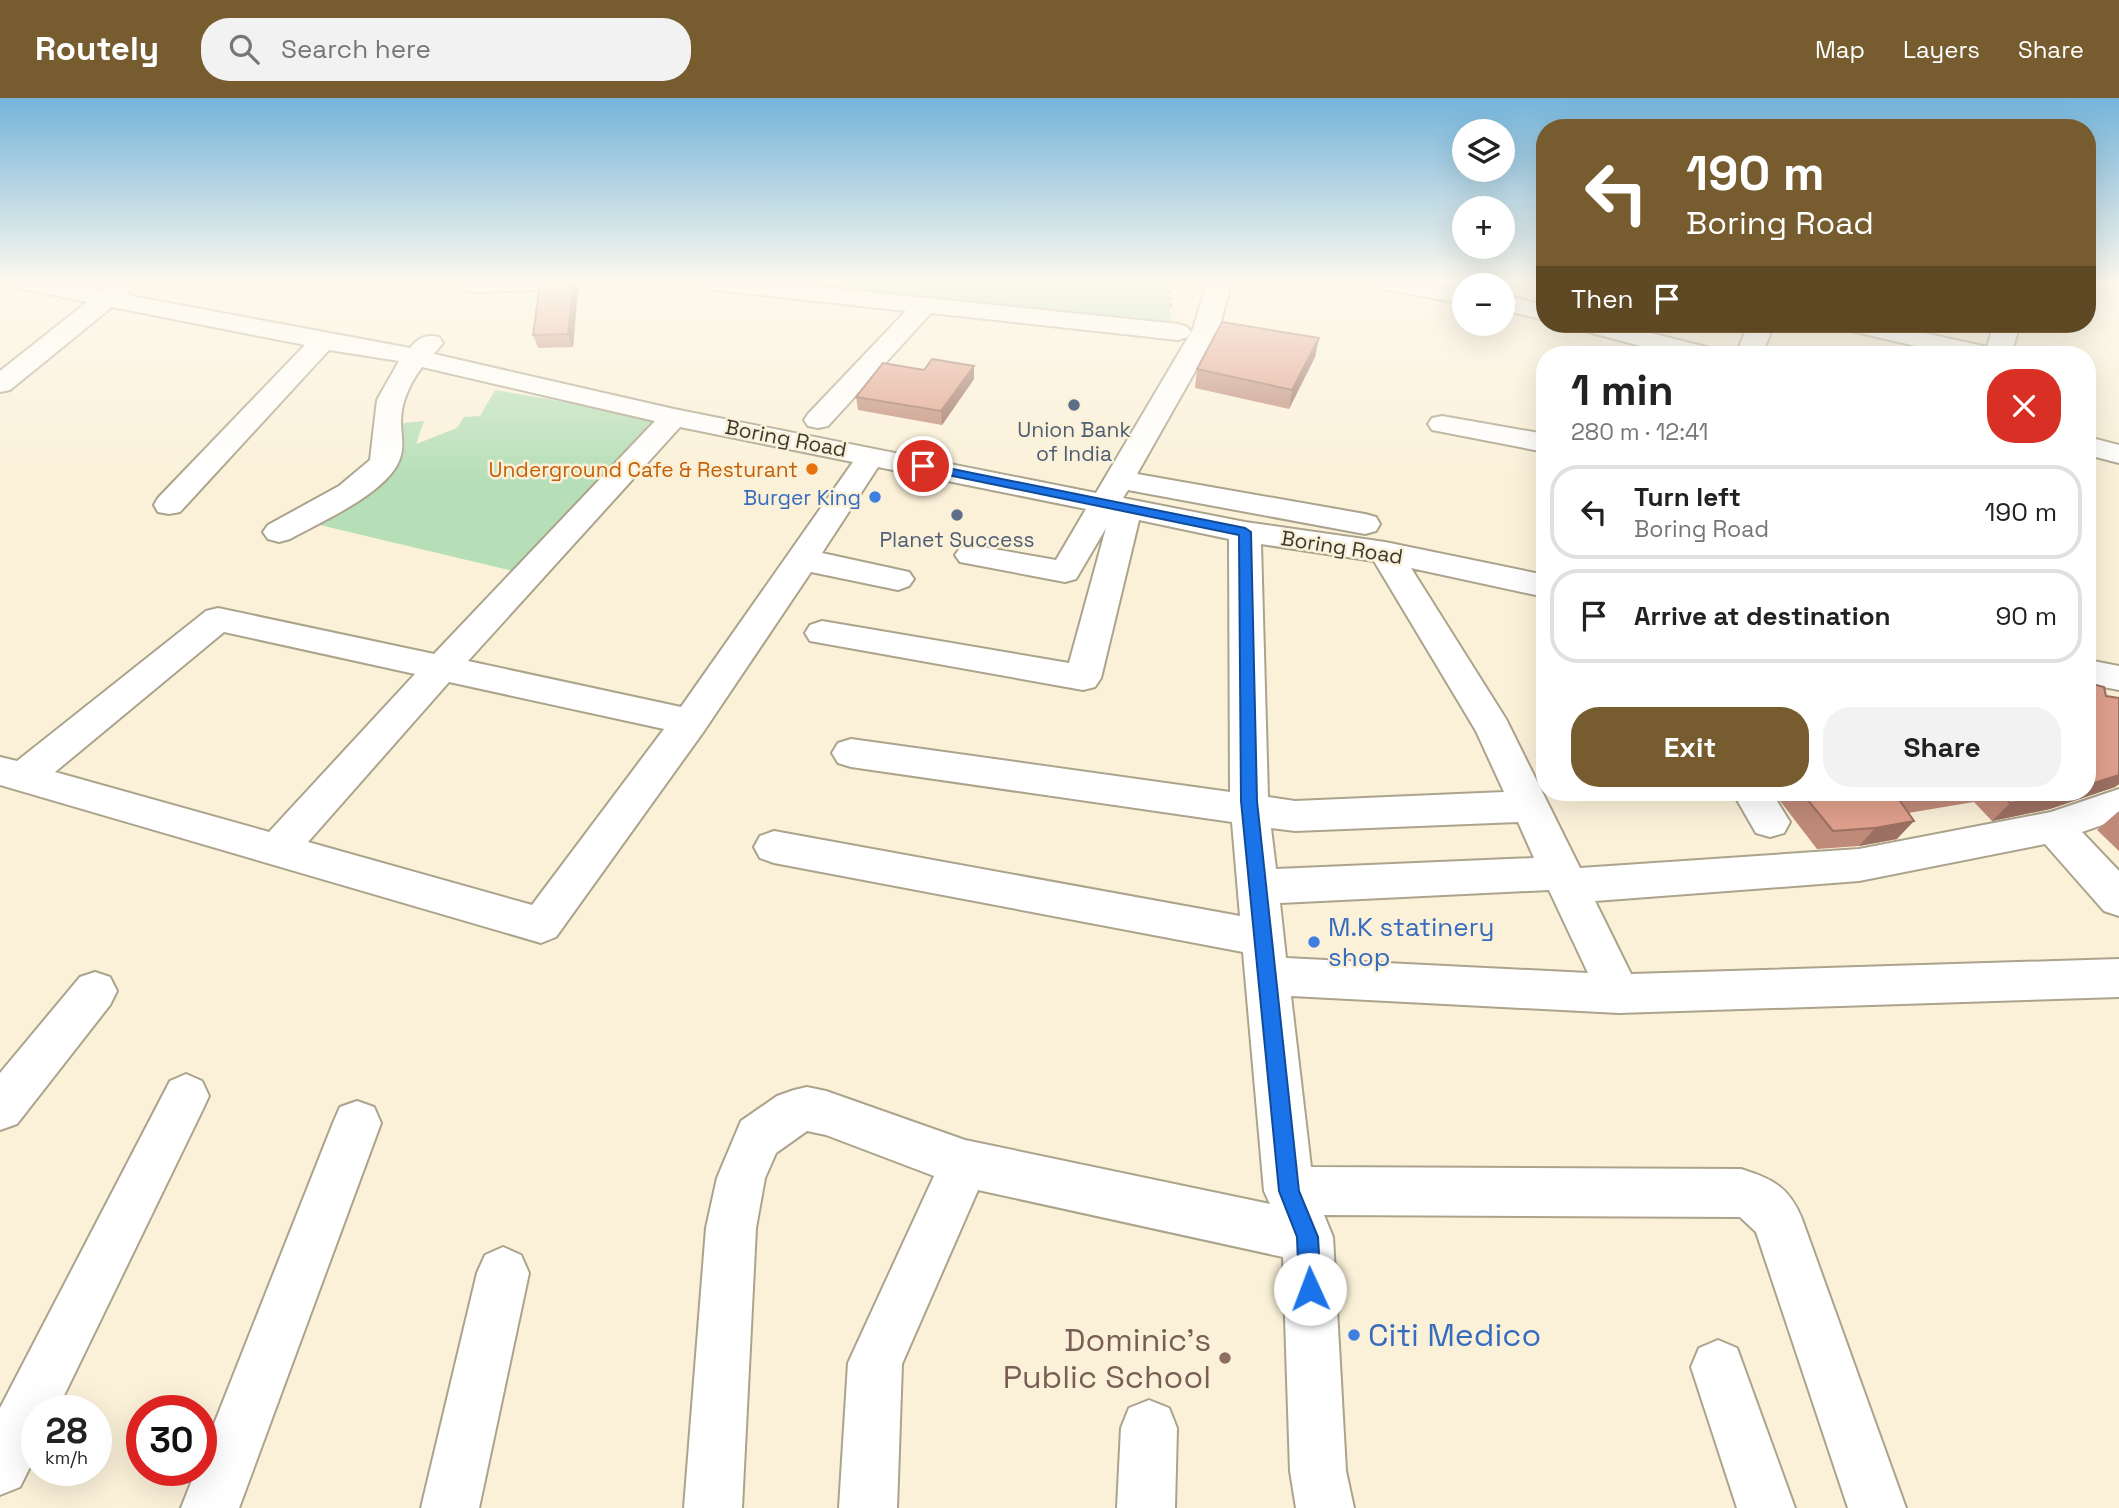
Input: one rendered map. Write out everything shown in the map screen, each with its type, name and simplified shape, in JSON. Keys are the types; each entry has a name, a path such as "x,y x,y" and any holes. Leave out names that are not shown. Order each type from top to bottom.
{"street":[{"path":"0,384 42,349"},
{"path":"169,505 316,349"},
{"name":"Boring Road","path":"409,349 422,350 674,417 871,456 1105,493 1245,532 1385,552 1536,584"},
{"path":"417,349 818,420 1105,493 1475,544"},
{"path":"818,420 884,349"},
{"path":"971,555 1065,572 1105,493 1170,349"},
{"path":"822,633 1083,678 1105,493 1194,349"},
{"path":"279,532 360,485 384,463 388,444 388,409 422,350"},
{"path":"276,850 360,761 441,667 674,417"},
{"path":"1441,424 1536,441"},
{"path":"2096,448 2119,454"},
{"path":"12,774 541,925 691,722 804,560 871,456"},
{"path":"1245,532 1251,810 1289,1191 1308,1237 1318,1471 1325,1508"},
{"path":"1385,552 1493,729 1619,994"},
{"path":"804,560 898,579"},
{"path":"12,774 218,619 691,722"},
{"path":"2096,673 2119,678"},
{"path":"2096,701 2119,706"},
{"path":"851,753 1315,817 1530,806"},
{"path":"1258,887 1565,880 1859,865 2053,827 2119,804"},
{"path":"2053,827 2119,900"},
{"path":"774,847 1265,957 1619,994 2119,978"},
{"path":"0,1108 95,991"},
{"path":"0,1467 186,1096"},
{"path":"713,1508 731,1228 741,1178 758,1137 794,1112 807,1108 965,1164 1308,1237"},
{"path":"210,1508 357,1123"},
{"path":"868,1508 875,1363 965,1164"},
{"path":"1289,1191 1741,1193 1756,1197 1769,1207 1777,1219 1878,1508"},
{"path":"450,1508 503,1273"},
{"path":"1718,1367 1766,1508"},
{"path":"1146,1508 1149,1428"}],"green space":[{"path":"495,390 667,419 517,572 303,521 364,487 394,424 424,421 416,444 457,428 464,417 480,416"}],"building":[{"path":"1208,349 1313,349 1292,390 1197,369"},
{"path":"932,359 974,366 941,411 856,397 883,363 924,370"},
{"path":"2096,685 2104,687 2106,696 2119,698 2119,775 2096,782"},
{"path":"1809,801 1900,801 1914,821 1875,828 1833,831"}],"place":[{"name":"Union Bank of India","path":"1074,405"},
{"name":"Underground Cafe & Resturant","path":"812,469"},
{"name":"Burger King","path":"875,497"},
{"name":"Planet Success","path":"957,515"},
{"name":"M.K statinery shop","path":"1314,942"},
{"name":"Citi Medico","path":"1354,1335"},
{"name":"Dominic's Public School","path":"1225,1358"}],"route":[{"path":"923,466 1245,532 1249,801 1289,1191 1308,1237 1310,1289"}]}
